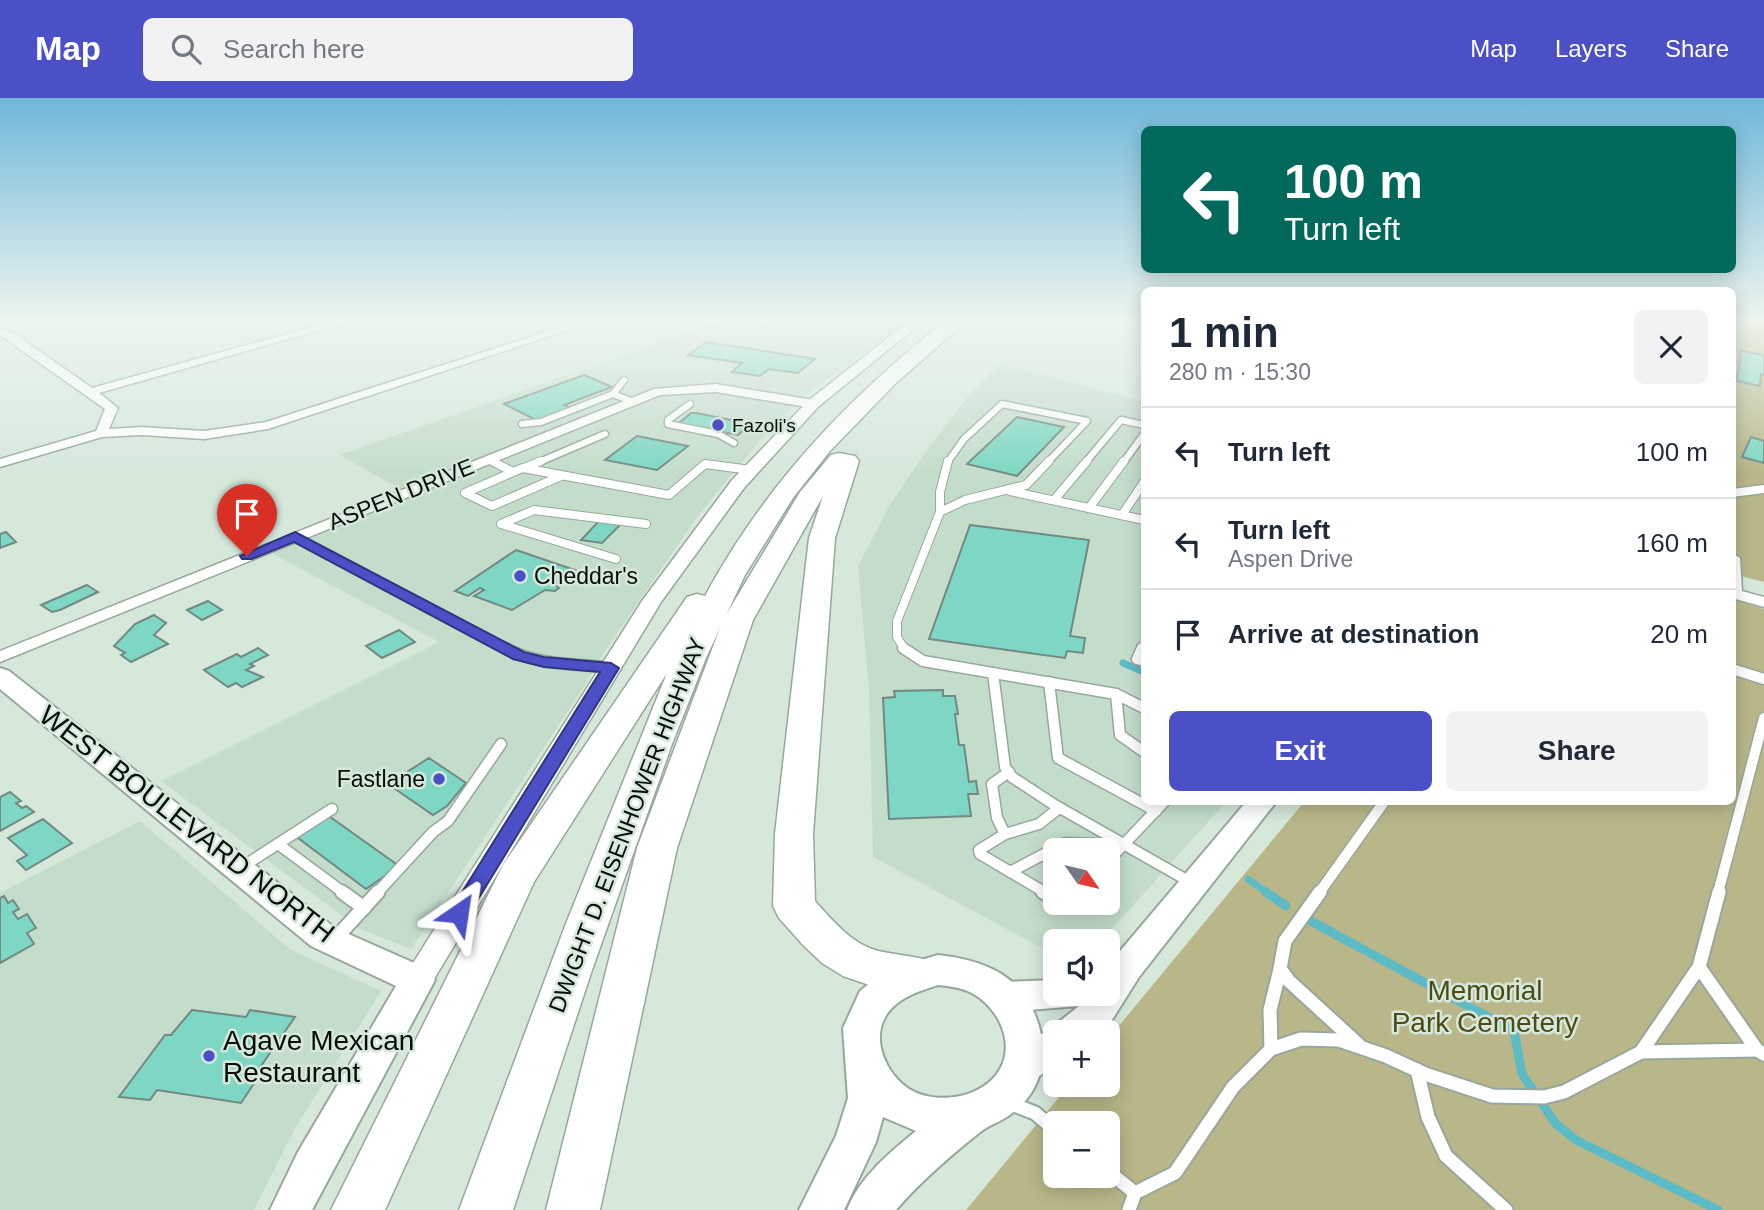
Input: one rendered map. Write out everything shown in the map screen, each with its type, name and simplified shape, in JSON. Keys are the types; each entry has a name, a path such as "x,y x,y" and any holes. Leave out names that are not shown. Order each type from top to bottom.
{"highway":[{"name":"DWIGHT D. EISENHOWER HIGHWAY","path":"486,1210 548,1027 682,671 739,559 783,494 866,397 896,370"},
{"name":"DWIGHT D. EISENHOWER HIGHWAY","path":"573,1210 657,848 738,620 809,497 882,407 926,370"},
{"path":"854,442 822,538 794,834 794,906 843,955 871,967 914,974"},
{"path":"358,1210 517,876 712,580 739,559"}],"main road":[{"name":"WEST BOULEVARD NORTH","path":"0,676 323,937 418,980"},
{"path":"1120,970 1259,805"},
{"path":"821,1210 855,1142 868,1098 860,1041 864,1019 875,999 892,984 914,974 938,970 962,973 985,982 1004,997 1016,1012 1023,1030 1025,1049 1022,1067 1013,1085 923,1151 885,1186 869,1210"},
{"path":"290,1210 312,1166 418,980"},
{"path":"1004,997 1043,995"},
{"path":"1088,1020 1101,1006"},
{"path":"1022,1067 1043,1053"},
{"path":"864,1064 876,1085 895,1102 918,1113 945,1118 985,1107"}],"street":[{"path":"59,370 112,408 101,433"},
{"path":"91,392 170,370"},
{"path":"0,463 101,433 142,431 204,435 268,425 439,370"},
{"path":"418,980 652,601 751,470 813,404 854,370"},
{"name":"ASPEN DRIVE","path":"0,657 658,392 701,388 813,404"},
{"path":"1736,492 1764,489"},
{"path":"1736,594 1764,602"}],"lane":[{"path":"522,424 541,422 613,394 624,380"},
{"path":"613,394 631,401"},
{"path":"690,404 668,420 668,424 718,434 734,443"},
{"path":"940,512 965,500 1026,485 1087,421 1002,404 948,456 938,496 940,512 897,621 896,638 903,649 923,661 1116,694 1141,706"},
{"path":"1054,500 1121,420 1141,424"},
{"path":"562,475 492,506 465,493 605,434"},
{"path":"1089,508 1141,437"},
{"path":"488,459 513,472"},
{"path":"523,468 669,495 705,464 751,470"},
{"path":"1122,515 1141,486"},
{"path":"1005,489 1141,519"},
{"path":"616,559 501,524 534,510 646,524"},
{"path":"295,537 518,655 544,662 611,668"},
{"path":"1736,670 1764,679"},
{"path":"993,673 1005,767 1009,772 1059,808 1193,884"},
{"path":"1049,682 1058,758 1141,803"},
{"path":"1116,694 1120,736 1141,750"},
{"path":"1642,1052 1699,967 1764,718"},
{"path":"333,941 433,832 448,821 501,744"},
{"path":"1005,834 997,818 992,784 1009,772"},
{"path":"1144,805 1156,811"},
{"path":"1120,849 1161,805"},
{"path":"1270,1049 1270,1010 1284,941 1382,805"},
{"path":"1043,892 980,854 979,850 1005,834 1032,828 1059,808"},
{"path":"239,869 331,809"},
{"path":"278,844 364,908"},
{"path":"1010,872 1065,844 1124,845"},
{"path":"1699,967 1760,1052"},
{"path":"1280,969 1289,981 1364,1049"},
{"path":"1129,1210 1135,1193 1175,1173 1233,1087 1270,1049 1301,1039 1339,1041 1492,1096 1509,1098 1544,1097 1564,1092 1642,1052 1760,1052"},
{"path":"1417,1070 1428,1116 1446,1156 1506,1210"},
{"path":"985,1107 1035,1113 1043,1120"},
{"path":"1120,1181 1135,1193"}],"shaded area":[{"path":"582,370 840,370 807,394 760,440 697,517 602,655 411,949 360,929 161,781 439,642 273,554 413,496 340,455"},
{"path":"994,370 1023,370 1141,400 1141,805 1223,805 1112,929 1043,929 1043,949 873,857 869,691 858,566 890,505 929,447 966,399"},
{"path":"140,821 291,950 381,991 297,1125 254,1210 0,1210 0,893"}],"green space":[{"path":"1736,370 1764,370 1764,582 1736,575"},
{"name":"Memorial Park Cemetery","path":"1736,600 1764,609 1764,1210 966,1210 1043,1117 1043,1188 1120,1188 1120,1111 1048,1111 1059,1097 1120,1097 1120,1024 1302,805 1736,805"}],"building":[{"path":"734,370 768,370 760,376 732,372"},
{"path":"775,370 802,370 798,373"},
{"path":"1738,370 1764,370 1760,386 1737,381"},
{"path":"584,375 612,387 564,405 571,408 538,421 504,404"},
{"name":"Fazoli's","path":"691,413 751,424 738,435 678,424"},
{"path":"1017,417 1064,427 1017,476 967,464"},
{"path":"637,436 688,446 657,470 605,460"},
{"path":"1751,437 1764,441 1764,463 1742,457"},
{"path":"599,521 621,524 602,543 581,540"},
{"path":"970,525 1089,540 1070,636 1085,638 1083,653 1067,651 1065,658 929,639"},
{"path":"6,532 16,542 0,548 0,534"},
{"name":"Cheddar's","path":"516,550 575,570 554,584 559,588 555,591 545,590 512,610 474,596 484,590 480,588 468,596 455,591"},
{"path":"87,585 98,592 52,612 41,605"},
{"path":"208,601 222,610 202,620 187,610"},
{"path":"154,615 166,623 154,635 168,644 131,662 121,655 125,653 114,646 135,624"},
{"path":"399,630 415,642 382,658 366,646"},
{"path":"258,648 268,655 250,664 254,666 246,670 263,677 242,687 236,683 228,687 204,670 237,654 241,657"},
{"path":"943,690 943,696 955,696 959,745 964,745 969,782 976,781 978,794 968,794 971,816 889,819 883,698 895,697 894,691"},
{"path":"429,758 466,783 447,806 433,815 388,784"},
{"path":"10,792 21,801 16,803 22,808 26,806 34,812 0,831 0,797"},
{"path":"326,814 399,866 366,889 294,835"},
{"path":"43,819 72,843 26,870 17,861 27,855 8,838"},
{"path":"4,896 8,903 13,900 19,909 13,912 18,919 27,914 36,928 27,933 34,944 0,963 0,898"},
{"name":"Agave Mexican Restaurant","path":"192,1010 246,1017 250,1010 295,1017 254,1076 259,1076 241,1103 157,1090 150,1100 119,1097 165,1035 171,1035"}],"waterway":[{"path":"1123,663 1141,671"},
{"path":"1248,879 1268,893"},
{"path":"1266,892 1286,906"},
{"path":"1309,920 1514,1031 1522,1074 1556,1124 1576,1140 1718,1210"}],"place":[{"name":"Fazoli's","path":"718,425"},
{"name":"Cheddar's","path":"520,576"},
{"name":"Fastlane","path":"439,779"},
{"name":"Agave Mexican Restaurant","path":"209,1056"}],"route":[{"path":"247,556 295,537 518,655 544,662 611,668 459,913"}]}
